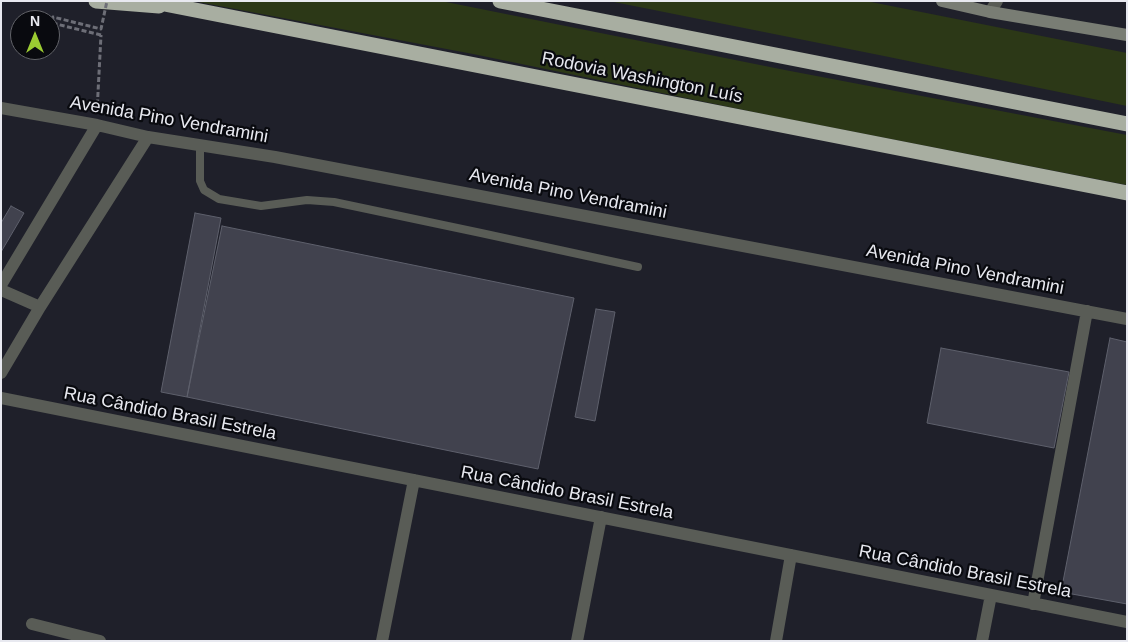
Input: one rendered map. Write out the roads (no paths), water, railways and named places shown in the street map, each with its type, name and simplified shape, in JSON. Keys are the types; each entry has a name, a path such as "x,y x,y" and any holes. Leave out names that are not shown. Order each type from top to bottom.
{"highway":[{"path":"96,1 189,9"},
{"name":"Rodovia Washington Luís","path":"149,1 1127,192"},
{"path":"500,1 1127,124"}],"main road":[{"path":"942,1 994,6 1127,35"}],"street":[{"name":"Avenida Pino Vendramini","path":"1,108 96,125 148,137 295,160 1127,319"},
{"path":"1,285 96,125"},
{"path":"1,373 40,307 148,137"},
{"path":"1,290 40,307"},
{"path":"1033,604 1087,312"},
{"name":"Rua Cândido Brasil Estrela","path":"1,398 1127,622"},
{"path":"382,641 414,480"},
{"path":"577,641 601,517"},
{"path":"776,641 791,555"},
{"path":"982,641 991,595"},
{"path":"32,624 100,641"}],"lane":[{"path":"200,145 200,181 204,190 219,199 261,206 308,200 334,202 481,232 638,268"}]}
